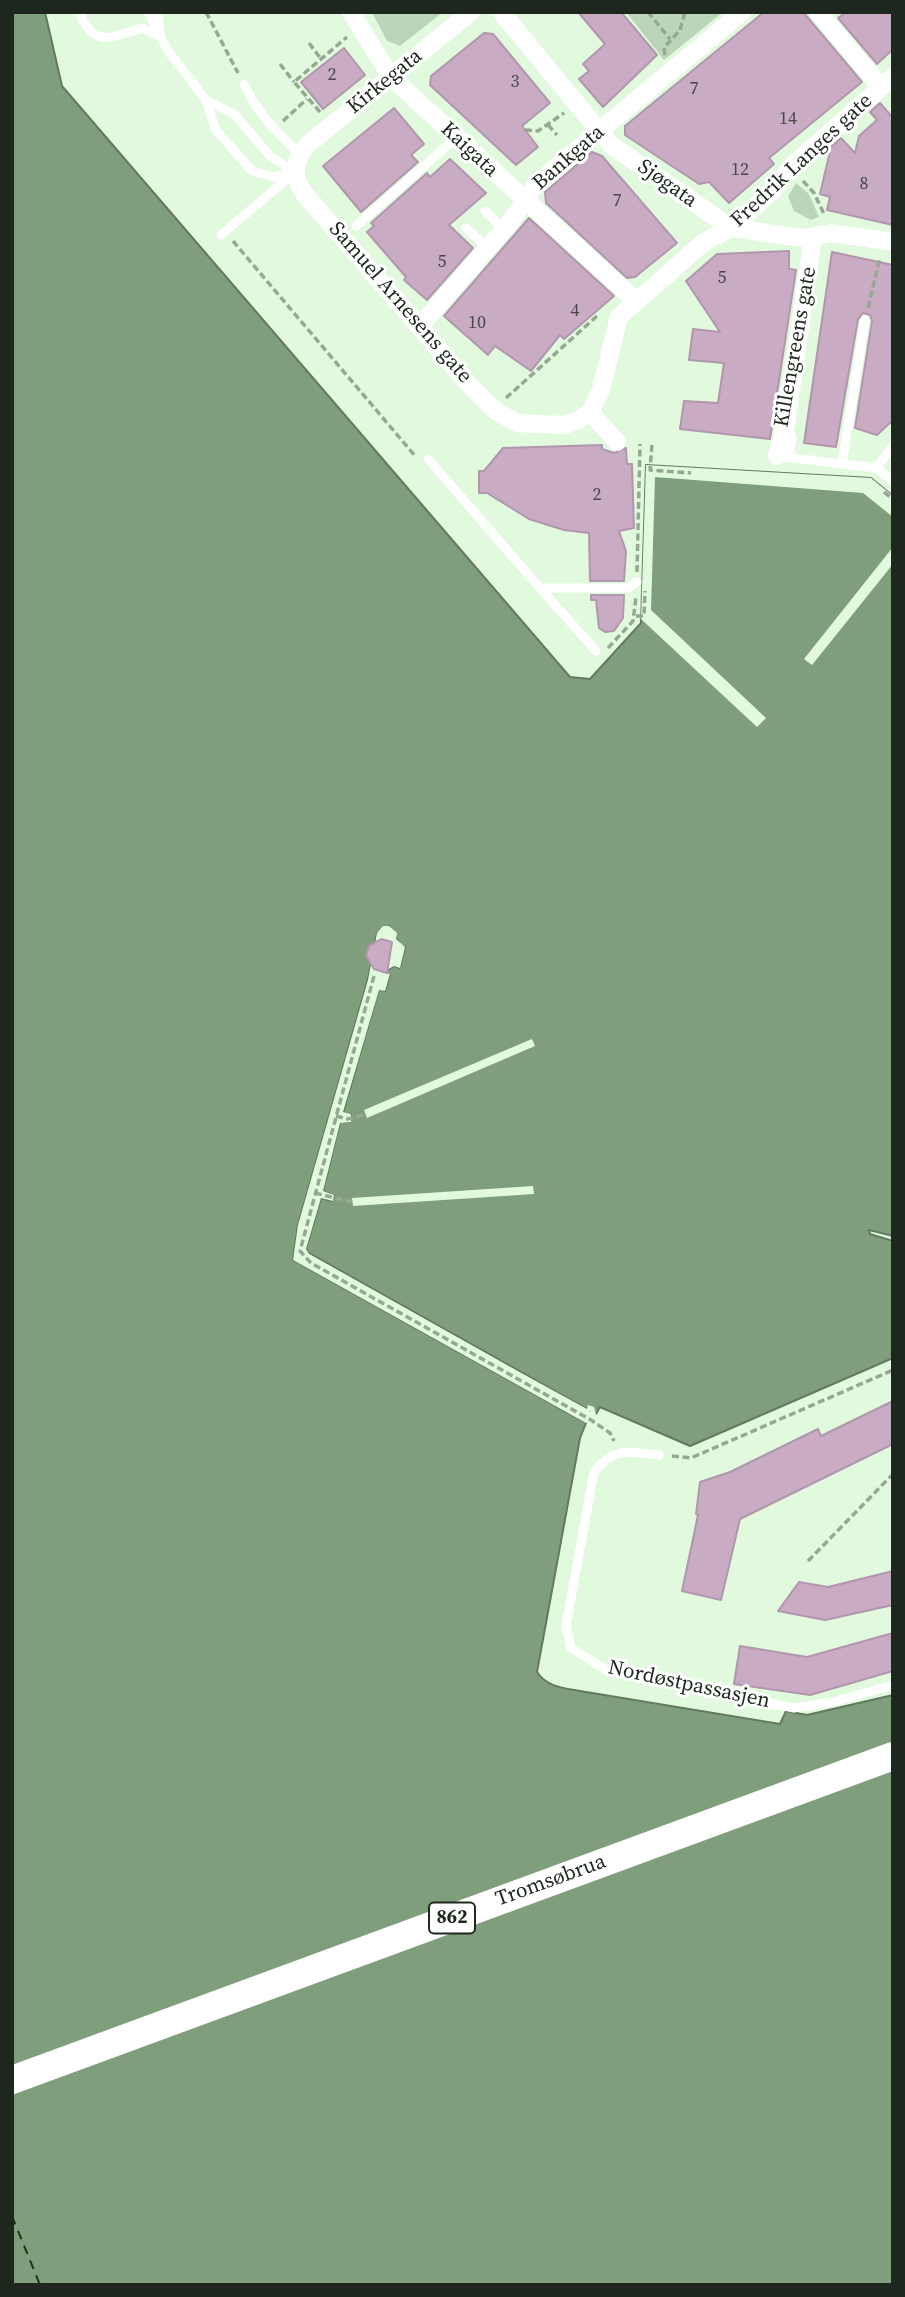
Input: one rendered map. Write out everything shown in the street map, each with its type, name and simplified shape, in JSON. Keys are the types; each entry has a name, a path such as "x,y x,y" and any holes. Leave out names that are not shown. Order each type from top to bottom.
{"main road":[{"name":"Tromsøbrua","path":"12,2080 893,1756"}],"street":[{"name":"Kaigata","path":"351,12 391,77 636,301"},
{"name":"Kirkegata","path":"300,153 471,12"},
{"name":"Sjøgata","path":"501,12 611,145 731,228 813,237 832,233 886,249"},
{"name":"Bankgata","path":"420,326 504,229 525,197 599,131 742,12"},
{"path":"818,12 887,82"},
{"name":"Fredrik Langes gate","path":"590,412 601,390 619,317 704,242 731,228 772,191 796,163 887,82"},
{"path":"295,172 300,153"},
{"name":"Samuel Arnesens gate","path":"295,172 303,192 492,408 517,424 565,425 590,412"},
{"name":"Killengreens gate","path":"783,457 813,237"},
{"path":"590,412 623,442"}],"lane":[{"path":"80,12 93,34 102,38 112,38 144,28 160,38"},
{"name":"Samuel Arnesens gate","path":"148,12 160,38 205,100 216,130 251,171 273,177 295,172"},
{"path":"158,12 160,38"},
{"path":"244,84 250,97 286,141 300,153"},
{"name":"Samuel Arnesens gate","path":"205,100 235,115 270,156 295,172"},
{"path":"356,226 456,138"},
{"path":"223,234 295,172"},
{"path":"485,211 504,229"},
{"path":"466,228 488,248"},
{"path":"842,464 865,320"},
{"path":"876,468 893,446"},
{"path":"783,457 876,468 893,481"},
{"path":"428,459 596,651"},
{"path":"540,588 628,588 641,582"},
{"path":"619,1453 659,1455"},
{"name":"Nordøstpassasjen","path":"619,1453 604,1458 594,1472 566,1626 571,1648 608,1671 794,1708 832,1702 893,1685"}],"path":[{"path":"206,12 244,84"},
{"path":"648,12 670,39"},
{"path":"664,48 680,30 685,12"},
{"path":"294,82 347,37"},
{"path":"309,43 321,59"},
{"path":"280,64 307,99 323,114"},
{"path":"283,121 307,99"},
{"path":"525,130 538,131 564,113"},
{"path":"548,125 557,135"},
{"path":"803,181 814,192 825,216"},
{"path":"223,234 418,460"},
{"path":"865,320 886,249"},
{"path":"504,399 597,316"},
{"path":"636,615 644,615 641,582 640,444"},
{"path":"652,445 650,470 691,473"},
{"path":"596,651 603,652 620,639 636,615 641,582"},
{"path":"374,976 300,1251 304,1258 591,1420 610,1433 619,1453"},
{"path":"336,1116 348,1119 366,1114"},
{"path":"315,1193 352,1202"},
{"path":"659,1455 691,1458 893,1370"},
{"path":"808,1561 893,1474"}],"shaded area":[{"path":"12,12 45,12 62,86 570,677 590,679 641,623 646,465 871,478 893,496 893,1236 869,1230 870,1234 893,1241 893,1358 690,1446 600,1407 596,1414 309,1253 306,1249 321,1198 332,1201 334,1196 323,1191 340,1122 350,1122 351,1114 343,1113 379,989 385,991 390,975 383,972 394,966 400,968 405,947 400,945 389,926 377,933 368,979 298,1225 293,1260 586,1423 580,1438 537,1672 546,1681 568,1689 780,1724 786,1711 807,1715 893,1695 893,2285 12,2285"},
{"path":"372,12 443,12 400,46 387,41"},
{"path":"626,12 723,12 664,60"},
{"path":"796,183 809,194 819,217 811,220 794,211 788,196"}],"pier":[{"path":"646,465 871,478 893,496 893,517 863,493 655,477 651,610 766,718 757,727 641,619"},
{"path":"893,547 893,564 812,665 804,659"},
{"path":"383,926 389,926 397,933 396,939 405,947 400,968 394,966 383,972 390,974 385,991 379,990 343,1112 351,1114 351,1122 340,1123 323,1191 334,1195 333,1201 321,1198 306,1249 309,1254 510,1367 587,1409 588,1405 594,1407 596,1414 594,1417 590,1411 585,1412 508,1370 307,1257 303,1250 317,1197 321,1194 319,1190 337,1121 347,1119 340,1112 376,988 383,987 386,977 379,971 392,962 397,963 401,949 387,929 380,934 371,980 302,1226 296,1258 589,1421 586,1423 293,1260 298,1225 368,980 377,933"},
{"path":"532,1039 535,1046 367,1118 364,1110"},
{"path":"533,1186 534,1194 353,1206 352,1198"}],"building":[{"path":"578,12 621,12 657,55 603,107 579,79 589,71 583,64 605,44"},
{"path":"764,12 803,12 862,82 769,158 774,164 729,203 709,182 699,184 625,135 625,126"},
{"path":"846,12 893,12 893,49 877,64 838,18"},
{"path":"484,33 493,34 550,103 522,126 538,147 516,165 430,85 431,76"},
{"path":"344,48 365,75 323,109 301,82"},
{"path":"880,103 893,118 893,225 827,210 830,197 820,194 831,147 841,138 855,153 859,136 877,120 870,112"},
{"path":"394,108 424,144 411,155 418,162 361,212 323,166"},
{"path":"592,152 602,156 677,243 635,277 627,278 546,203 545,192"},
{"path":"450,159 486,193 449,225 473,248 427,300 404,280 406,277 367,232 374,226 371,223 427,173 430,177"},
{"path":"529,218 614,296 564,339 560,335 531,371 495,346 488,355 444,316"},
{"path":"789,251 789,269 796,270 770,439 680,429 684,401 718,403 724,363 689,360 693,329 720,332 686,281 717,254"},
{"path":"832,252 893,265 893,420 877,435 855,428 872,321 870,315 863,313 858,319 836,447 804,443"},
{"path":"602,445 602,449 614,453 626,448 627,464 632,464 634,528 619,531 626,551 624,581 590,581 589,533 564,530 529,519 487,493 479,493 479,471 484,471 503,448"},
{"path":"591,595 624,595 623,618 614,631 605,632 599,628 596,600 591,600"},
{"path":"381,939 392,942 387,973 374,969 366,956 369,946"},
{"path":"893,1401 893,1444 740,1519 721,1600 682,1591 698,1515 700,1482 730,1472 818,1429 821,1436"},
{"path":"893,1571 893,1605 825,1620 778,1611 799,1582 828,1587"},
{"path":"893,1633 893,1671 810,1695 734,1684 740,1646 807,1657"}],"ferry route":[{"path":"12,2216 40,2285"}]}
